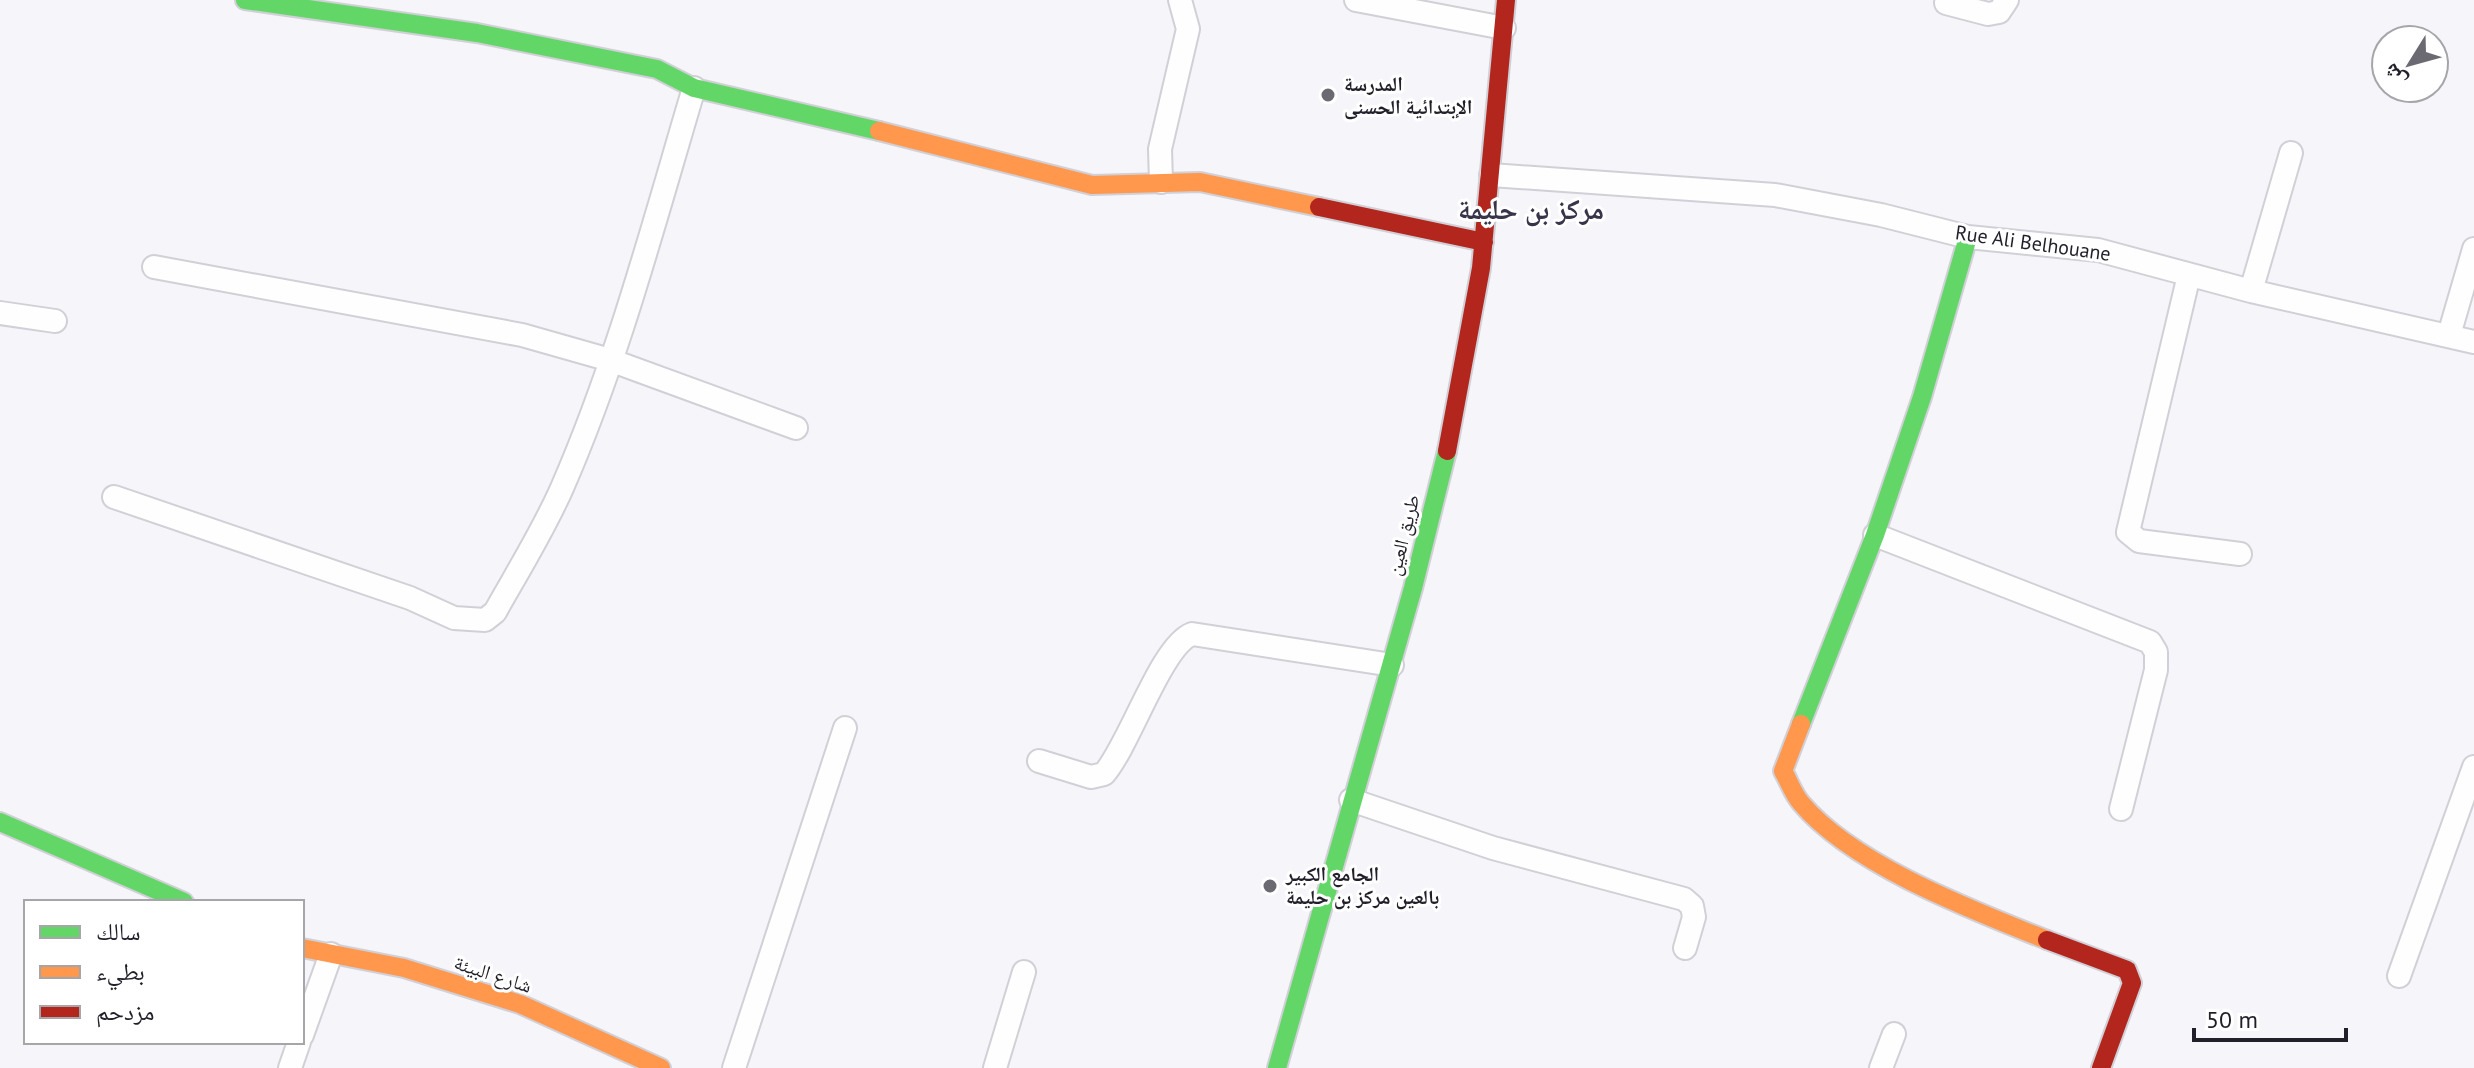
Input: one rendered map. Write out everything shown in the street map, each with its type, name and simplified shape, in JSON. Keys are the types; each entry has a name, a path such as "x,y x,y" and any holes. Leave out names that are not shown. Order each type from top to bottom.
{"street":[{"path":"245,0 477,33 657,69 694,88 815,114 1092,185 1200,182 1484,242"},
{"path":"1161,182 1160,149 1188,29 1180,0"},
{"path":"1356,0 1504,28"},
{"name":"طريق العين","path":"1277,1068 1392,665 1453,425 1484,242 1506,0"},
{"path":"1946,3 1988,14 1999,12 2007,0"},
{"path":"114,497 410,598 454,618 485,620 495,612 561,491 610,360 694,88"},
{"path":"2251,291 2291,153"},
{"name":"Rue Ali Belhouane","path":"1491,175 1775,195 1881,215 1968,237 2098,250 2251,291 2474,342"},
{"path":"1968,237 1922,397 1875,535 1783,771 1794,799 1817,819 1928,890 2127,970 2132,983 2101,1068"},
{"path":"2449,335 2474,249"},
{"path":"154,267 423,314 522,335 610,360 796,428"},
{"path":"2189,275 2128,532 2139,541 2240,554"},
{"path":"0,313 55,321"},
{"path":"1875,535 2150,642 2156,652 2156,670 2121,809"},
{"path":"1039,761 1091,777 1104,774 1169,656 1183,637 1192,634 1392,665"},
{"path":"734,1068 845,728"},
{"path":"2399,976 2474,767"},
{"path":"1351,800 1493,848 1684,899 1692,906 1694,917 1685,948"},
{"path":"0,822 179,900"},
{"name":"شارع البيئة","path":"304,948 404,968 520,1004 661,1068"},
{"path":"304,1029 331,954"},
{"path":"995,1068 1024,972"},
{"path":"1881,1068 1894,1034"},
{"path":"290,1068 298,1044"}],"traffic: fast":[{"path":"245,0 477,33 657,69 694,88 879,131"},
{"path":"1801,724 1875,535 1922,397 1968,237"},
{"path":"1277,1068 1413,588 1447,451"},
{"path":"0,822 179,900"}],"traffic: slow":[{"path":"879,131 1092,185 1200,182 1319,207"},
{"path":"1801,724 1783,771 1798,799 1823,825 1882,866 1915,884 2047,940"},
{"path":"304,948 404,968 520,1004 661,1068"}],"traffic: jam":[{"path":"1447,451 1481,268 1506,0"},
{"path":"1319,207 1484,242"},
{"path":"2047,940 2127,970 2132,983 2101,1068"}],"place":[{"name":"المدرسة الإبتدائية الحسنى","path":"1328,95"},
{"name":"الجامع الكبير بالعين مركز بن حليمة","path":"1270,886"}],"district":[{"name":"مركز بن حليمة","path":"1531,209"}]}
